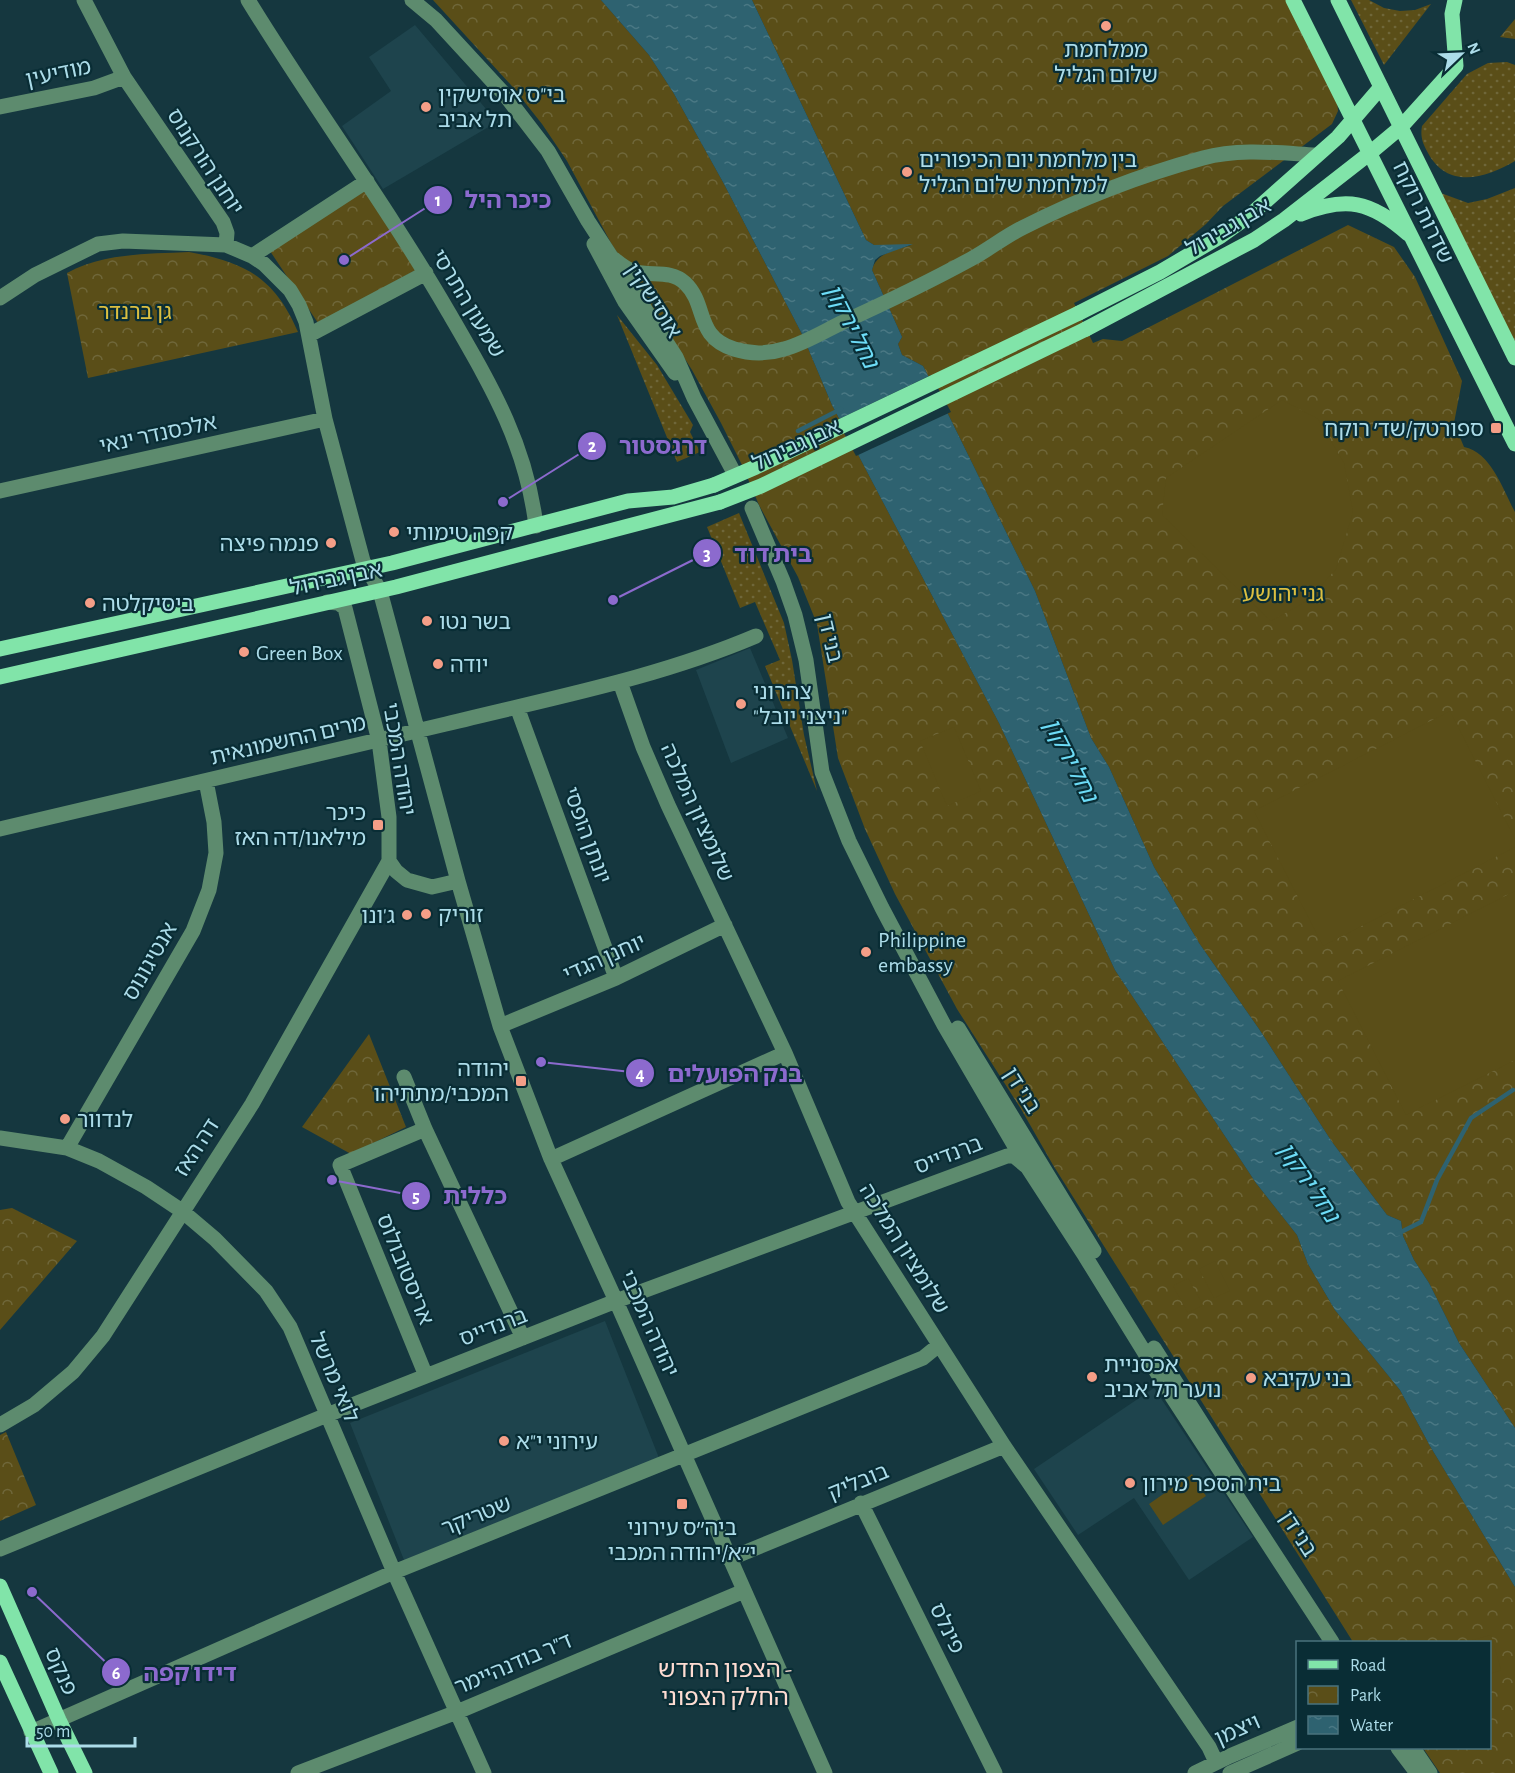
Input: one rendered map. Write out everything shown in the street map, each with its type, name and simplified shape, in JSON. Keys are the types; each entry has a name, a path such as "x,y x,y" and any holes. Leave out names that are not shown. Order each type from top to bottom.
{"main road":[{"name":"שדרות רוקח","path":"1293,0 1515,444"},
{"name":"שדרות רוקח","path":"1338,0 1515,358"},
{"name":"אבן גבירול","path":"0,677 380,591 720,502 761,486 1086,329 1254,240 1284,220 1401,127 1456,66 1452,14 1455,0"},
{"name":"אבן גבירול","path":"0,649 367,569 628,501 673,497 714,485 1079,313 1160,272 1221,236 1249,216 1338,137 1381,87"},
{"path":"1284,220 1324,205 1354,204 1378,212 1412,238"},
{"name":"פנקס","path":"0,1586 85,1773"},
{"path":"0,1662 51,1773"}],"street":[{"name":"יוחנן הורקנוס","path":"84,0 124,77 224,222 227,233 226,245 264,264 290,290 299,305 309,335 325,418 367,569"},
{"name":"שמעון התרסי","path":"248,0 426,273 482,369 497,398 524,463 536,526"},
{"name":"אוסישקין","path":"412,0 436,20 505,95 540,139 588,221 676,357 694,398 732,469"},
{"name":"אוסישקין","path":"424,0 436,20"},
{"name":"מודיעין","path":"0,107 94,88 124,77"},
{"path":"614,260 635,272 667,274 685,283 693,294 705,327 717,342 735,349 762,353 785,349 909,292 974,258 1020,229 1096,195 1154,173 1223,153 1316,155"},
{"path":"252,256 367,180"},
{"name":"אוסישקין","path":"588,221 593,243 618,290 694,398"},
{"path":"0,298 35,275 98,244 123,242 226,245"},
{"path":"309,335 426,273"},
{"path":"636,318 633,304 636,293 650,281 667,274"},
{"name":"אלכסנדר ינאי","path":"0,491 325,418"},
{"name":"בני דן","path":"1331,1641 1174,1401 1028,1168 1011,1151 882,908 849,841 820,766 806,660 795,615 755,514 789,576 802,612 816,669 828,758 858,837 889,903 953,1021 1178,1387 1342,1641"},
{"name":"יהודה המכבי","path":"367,569 380,591 458,881 500,1026 550,1159 616,1301 825,1773"},
{"name":"יהודה המכבי","path":"327,602 338,603 345,608 379,741 389,817 389,861"},
{"name":"מרים החשמונאית","path":"0,829 379,741 620,682 717,652 756,636"},
{"name":"שלומציון המלכה","path":"620,682 643,747 668,805 785,1053 854,1213 1004,1446 1209,1747 1216,1762"},
{"name":"יונתן הופסי","path":"517,706 616,978"},
{"name":"אנטיגונוס","path":"67,1148 193,931 209,890 216,853 214,822 206,781"},
{"path":"389,861 406,880 432,887 458,881"},
{"name":"דה האז","path":"0,1425 34,1405 73,1372 103,1336 252,1104 389,861"},
{"name":"יוחנן הגדי","path":"500,1026 616,978 725,925"},
{"path":"550,1159 785,1053"},
{"path":"404,1077 425,1129 523,1338"},
{"name":"ברנדייס","path":"0,1549 327,1415 616,1301 854,1213 1011,1151 1018,1136 1015,1119"},
{"name":"אריסטובולוס","path":"425,1129 340,1165 426,1376"},
{"name":"לואי מרשל","path":"0,1138 67,1148 99,1161 146,1187 182,1211 215,1239 266,1291 290,1327 394,1572 484,1773"},
{"name":"שטריקר","path":"31,1732 394,1572 924,1358 939,1345"},
{"name":"בובליק","path":"729,1559 1004,1446"},
{"name":"פינלס","path":"861,1503 995,1773"},
{"name":"ד\"ר בודנהיימר","path":"298,1773 457,1712 744,1591"},
{"name":"ויצמן","path":"1195,1773 1296,1728"},
{"name":"ויצמן","path":"1230,1773 1296,1744"},
{"path":"1399,1749 1417,1773"},
{"path":"1414,1749 1430,1773"}],"shaded area":[{"name":"בי\"ס אוסישקין תל אביב","path":"415,25 497,122 383,189 342,126 391,91 369,57"},
{"name":"צהרוני \"ניצני יובל\"","path":"750,648 788,738 731,763 696,670"},
{"name":"עירוני י\"א","path":"605,1321 659,1458 404,1560 350,1423"},
{"name":"בית הספר מירון","path":"1154,1388 1253,1537 1189,1580 1134,1498 1078,1535 1034,1469"}],"green space":[{"path":"433,0 601,0 649,55 673,92 802,334 832,405 999,723 1115,970 1256,1183 1297,1235 1308,1264 1335,1310 1400,1390 1430,1446 1515,1587 1515,1773 1440,1773 1424,1749 1491,1749 1491,1641 1352,1641 957,1009 895,894 865,829 838,758 817,624 798,577 759,505 743,467 692,370 611,243 567,161 542,124 511,85"},
{"name":"גני יהושע","path":"752,0 1287,0 1337,100 1338,111 1332,124 1223,206 1206,224 1168,256 1074,303 1093,343 1103,339 1122,341 1348,225 1394,247 1415,277 1462,381 1454,423 1464,447 1482,456 1489,464 1515,512 1515,1428 1459,1343 1429,1283 1414,1260 1403,1236 1401,1221 1387,1215 1332,1142 1259,1029 1199,943 1154,867 1109,767 1091,738 1035,591 948,414 923,366 902,355 898,344 902,337 872,270 874,264 882,256 911,245 874,245 866,240"},
{"path":"1351,0 1369,0 1384,8 1400,11 1415,10 1431,4 1384,65"},
{"path":"1515,19 1515,39 1500,37"},
{"path":"1507,62 1515,65 1515,161 1480,176 1457,176 1446,172 1436,165 1426,150 1422,137 1422,126 1467,74 1488,63"},
{"path":"1515,188 1515,344 1438,192 1468,203 1487,199"},
{"path":"366,190 418,269 318,323 270,251"},
{"name":"גן ברנדר","path":"189,252 226,261 256,276 279,298 298,332 88,378 67,273 81,266 111,258"},
{"path":"617,315 657,365 693,425 690,432 700,452 677,462"},
{"path":"1282,400 1318,419 1344,463 1353,512 1336,569 1307,601 1271,621 1162,515 1166,478"},
{"path":"739,513 784,623 804,735 817,791 765,666 780,660 755,602 740,608 707,527"},
{"path":"1450,711 1515,839 1515,847 1323,946 1254,811"},
{"path":"954,727 981,791 947,806 920,741"},
{"path":"1515,891 1515,1060 1406,1115 1338,981"},
{"path":"369,1034 406,1127 351,1154 302,1127"},
{"path":"12,1208 77,1241 0,1330 0,1210"},
{"path":"1215,1261 1230,1291 1214,1298 1199,1269"},
{"path":"1188,1278 1203,1305 1188,1313 1173,1286"},
{"path":"6,1432 36,1505 0,1521 0,1435"},
{"path":"1192,1474 1206,1496 1163,1525 1149,1504"},
{"path":"1491,1635 1501,1670 1491,1674 1491,1641 1469,1641"}],"water":[{"name":"נחל ירקון","path":"601,0 752,0 866,240 874,245 913,244 880,256 875,260 872,270 902,337 898,344 902,355 923,366 948,414 1035,591 1091,738 1109,767 1154,867 1199,943 1259,1029 1332,1142 1387,1215 1401,1221 1403,1236 1414,1260 1429,1283 1459,1343 1515,1428 1515,1587 1430,1446 1400,1390 1335,1310 1308,1264 1297,1235 1256,1183 1115,970 999,723 832,405 802,334 724,184 673,92 649,55"}],"pier":[{"path":"931,375 951,412 856,456 837,420"}],"waterway":[{"path":"798,431 841,409"},
{"path":"1397,1234 1421,1222 1437,1180 1471,1118 1513,1090"}],"place":[{"name":"ממלחמת שלום הגליל","path":"1106,26"},
{"name":"בי\"ס אוסישקין תל אביב","path":"426,107"},
{"name":"בין מלחמת יום הכיפורים למלחמת שלום הגליל","path":"907,172"},
{"name":"כיכר היל","path":"344,260"},
{"name":"ספורטק/שד׳ רוקח","path":"1496,428"},
{"name":"דרגסטור","path":"503,502"},
{"name":"קפה טימותי","path":"394,532"},
{"name":"פנמה פיצה","path":"331,543"},
{"name":"בית דוד","path":"613,600"},
{"name":"ביסיקלטה","path":"90,603"},
{"name":"בשר נטו","path":"427,621"},
{"name":"Green Box","path":"244,652"},
{"name":"יודה","path":"438,664"},
{"name":"צהרוני \"ניצני יובל\"","path":"741,704"},
{"name":"כיכר מילאנו/דה האז","path":"378,825"},
{"name":"זוריק","path":"426,914"},
{"name":"ג'ונו","path":"407,915"},
{"name":"Philippine embassy","path":"866,952"},
{"name":"בנק הפועלים","path":"541,1062"},
{"name":"יהודה המכבי/מתתיהו","path":"521,1081"},
{"name":"לנדוור","path":"65,1119"},
{"name":"כללית","path":"332,1180"},
{"name":"אכסניית נוער תל אביב","path":"1092,1377"},
{"name":"בני עקיבא","path":"1251,1378"},
{"name":"עירוני י\"א","path":"504,1441"},
{"name":"בית הספר מירון","path":"1130,1483"},
{"name":"ביה״ס עירוני י״א/יהודה המכבי","path":"682,1504"},
{"name":"דידו קפה","path":"32,1592"}],"district":[{"name":"הצפון החדש - החלק הצפוני","path":"725,1683"}]}
